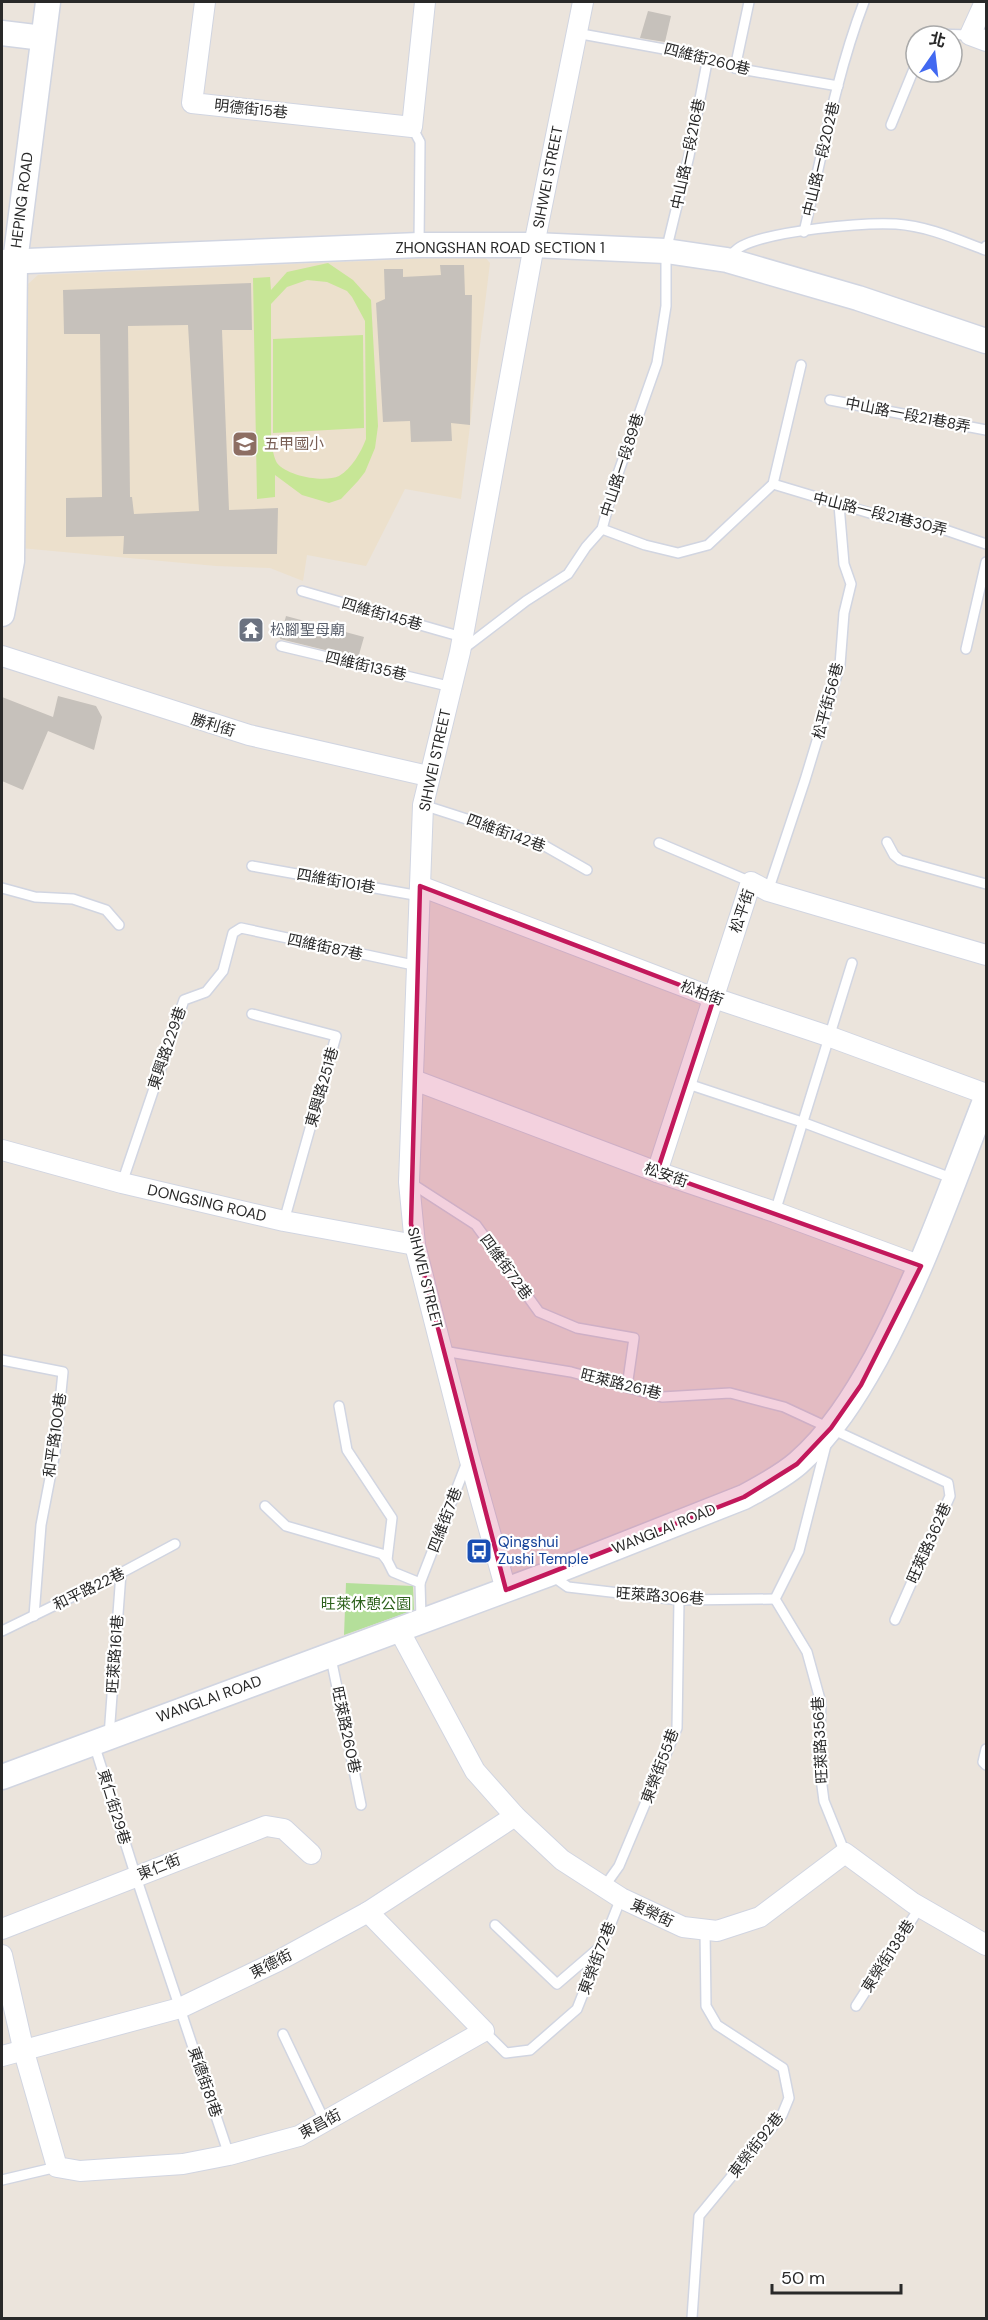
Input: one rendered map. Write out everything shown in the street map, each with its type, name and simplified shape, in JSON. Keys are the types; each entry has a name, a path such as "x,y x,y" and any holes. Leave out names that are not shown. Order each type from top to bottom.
{"street":[{"name":"HEPING ROAD","path":"2,614 7,560 8,262 48,2"},
{"name":"明德街15巷","path":"205,2 192,103 412,127"},
{"path":"412,127 425,2"},
{"name":"SIHWEI STREET","path":"506,1590 469,1457 411,1224 409,1182 423,805 461,644 534,245 583,2"},
{"path":"978,38 985,2"},
{"path":"2,33 43,38"},
{"name":"ZHONGSHAN ROAD SECTION 1","path":"8,262 418,246 534,245 666,251 727,260 858,298 987,341"},
{"name":"勝利街","path":"2,656 249,735 429,776"},
{"name":"松平街","path":"657,1173 714,998 759,887 987,955"},
{"name":"松柏街","path":"420,891 714,998 828,1036 987,1096"},
{"name":"松安街","path":"414,1080 657,1173 775,1212 921,1266"},
{"name":"WANGLAI ROAD","path":"5,1773 549,1574 744,1497 797,1464 831,1428 861,1385 889,1334 921,1266 987,1096"},
{"name":"DONGSING ROAD","path":"2,1150 122,1183 284,1221 415,1245"},
{"name":"東榮街","path":"410,1625 475,1771 515,1816 562,1860 621,1898 683,1927 717,1931 760,1917 845,1853"},
{"name":"東德街","path":"2,2056 24,2052 180,2008 278,1961 368,1912 515,1816"},
{"name":"東仁街","path":"2,1929 266,1826 284,1829 311,1854"},
{"path":"845,1853 920,1907 987,1945"},
{"path":"368,1912 484,2031"},
{"path":"2,1955 24,2052 57,2168"},
{"name":"東昌街","path":"57,2168 80,2171 183,2164 229,2155 299,2136 484,2031"}],"lane":[{"path":"735,68 749,2"},
{"name":"中山路一段202巷","path":"804,231 838,86 852,34 864,2"},
{"name":"四維街260巷","path":"576,33 708,57 735,68 838,86"},
{"name":"中山路一段216巷","path":"666,251 689,156 708,57"},
{"path":"891,125 908,84"},
{"path":"412,127 420,142 418,246"},
{"path":"727,260 741,246 771,237 845,226 897,224 940,232 986,248"},
{"name":"中山路一段89巷","path":"461,644 568,574 586,547 602,529 614,485 657,363 666,306 666,251"},
{"path":"602,529 645,545 678,552 708,545 773,484 801,364"},
{"name":"中山路一段21巷8弄","path":"830,400 987,430"},
{"name":"中山路一段21巷30弄","path":"773,484 883,518 928,524 987,544"},
{"name":"松平街56巷","path":"759,887 805,780 840,664 843,613 851,584 844,564 839,505"},
{"path":"966,649 987,562"},
{"name":"四維街145巷","path":"302,591 461,644"},
{"name":"四維街135巷","path":"280,646 452,687"},
{"name":"四維街142巷","path":"423,805 538,842 587,870"},
{"path":"887,842 894,855 900,860 987,884"},
{"path":"658,843 759,887"},
{"name":"四維街101巷","path":"252,866 420,891"},
{"path":"2,888 35,897 73,899 106,910 119,925"},
{"name":"四維街87巷","path":"233,933 241,928 418,966"},
{"name":"東興路229巷","path":"122,1183 184,1000 206,992 223,971 233,933"},
{"path":"775,1212 852,963"},
{"name":"東興路251巷","path":"252,1014 336,1036 284,1221"},
{"path":"686,1083 801,1122 954,1179"},
{"name":"四維街72巷","path":"409,1182 476,1225 539,1312 577,1328 634,1338 627,1387"},
{"name":"旺萊路261巷","path":"443,1351 571,1372 662,1397 730,1393 784,1407 831,1428"},
{"name":"和平路100巷","path":"2,1360 63,1372 55,1452 41,1525 34,1616"},
{"path":"339,1406 347,1450 392,1518 387,1560"},
{"path":"775,1599 799,1551 831,1428"},
{"name":"旺萊路362巷","path":"831,1428 948,1483 950,1496 895,1620"},
{"name":"四維街7巷","path":"420,1583 469,1457"},
{"path":"265,1506 286,1526 382,1554 393,1572 420,1583 410,1625"},
{"name":"和平路22巷","path":"2,1631 175,1544"},
{"name":"旺萊路161巷","path":"101,1739 121,1573"},
{"name":"旺萊路306巷","path":"549,1574 568,1587 679,1600 775,1599"},
{"name":"旺萊路356巷","path":"775,1599 807,1652 821,1703 819,1762 824,1801 845,1853"},
{"name":"東榮街55巷","path":"604,1887 619,1866 677,1728 679,1600"},
{"name":"旺萊路260巷","path":"330,1655 361,1805"},
{"name":"東仁街29巷","path":"101,1739 136,1877 180,2008"},
{"path":"987,1749 982,1762 987,1765"},
{"name":"東榮街72巷","path":"484,2031 506,2053 530,2050 577,2009 621,1898"},
{"name":"東榮街138巷","path":"856,2006 920,1907"},
{"path":"495,1925 557,1984 602,1946"},
{"name":"東榮街92巷","path":"692,2319 699,2216 782,2115 789,2098 783,2068 717,2025 706,2007 705,1930"},
{"name":"東德街81巷","path":"180,2008 229,2155"},
{"path":"283,2034 326,2122"},
{"path":"2,2180 57,2168"}],"highlighted area":[{"path":"420,886 714,998 657,1172 921,1266 861,1385 831,1428 797,1464 744,1497 506,1590 411,1224"}],"shaded area":[{"name":"五甲國小","path":"484,256 490,263 461,499 405,489 366,566 307,555 303,581 270,568 216,566 20,548 28,284 38,275"}],"green space":[{"path":"328,263 353,280 371,300 378,426 375,448 365,472 358,481 341,499 329,503 302,495 275,475 275,497 257,499 253,278 270,277 271,290 287,272","holes":["307,280 327,282 347,291 365,321 366,439 348,469 339,476 324,479 289,472 277,463 274,456 271,445 271,304 287,287"]},
{"path":"363,335 364,428 273,433 273,339"},
{"name":"旺萊休憩公園","path":"346,1583 413,1586 414,1610 344,1635"}],"building":[{"path":"648,11 671,16 665,42 640,38"},
{"path":"440,265 464,265 465,295 472,295 470,425 451,423 452,441 411,442 410,421 383,422 376,303 385,299 384,269 403,269 403,277 441,275"},
{"path":"251,283 252,330 222,330 229,510 278,508 277,554 123,554 124,536 66,537 66,498 102,497 100,334 64,334 63,290","holes":["188,325 199,511 134,514 132,497 130,497 128,326"]},
{"path":"286,616 364,637 358,658 280,639"},
{"path":"58,696 96,706 102,717 94,750 48,731 23,790 2,781 2,697 53,717"}],"place":[{"name":"五甲國小","path":"245,444"},
{"name":"松腳聖母廟","path":"251,630"},
{"name":"Qingshui Zushi Temple","path":"479,1551"}]}
